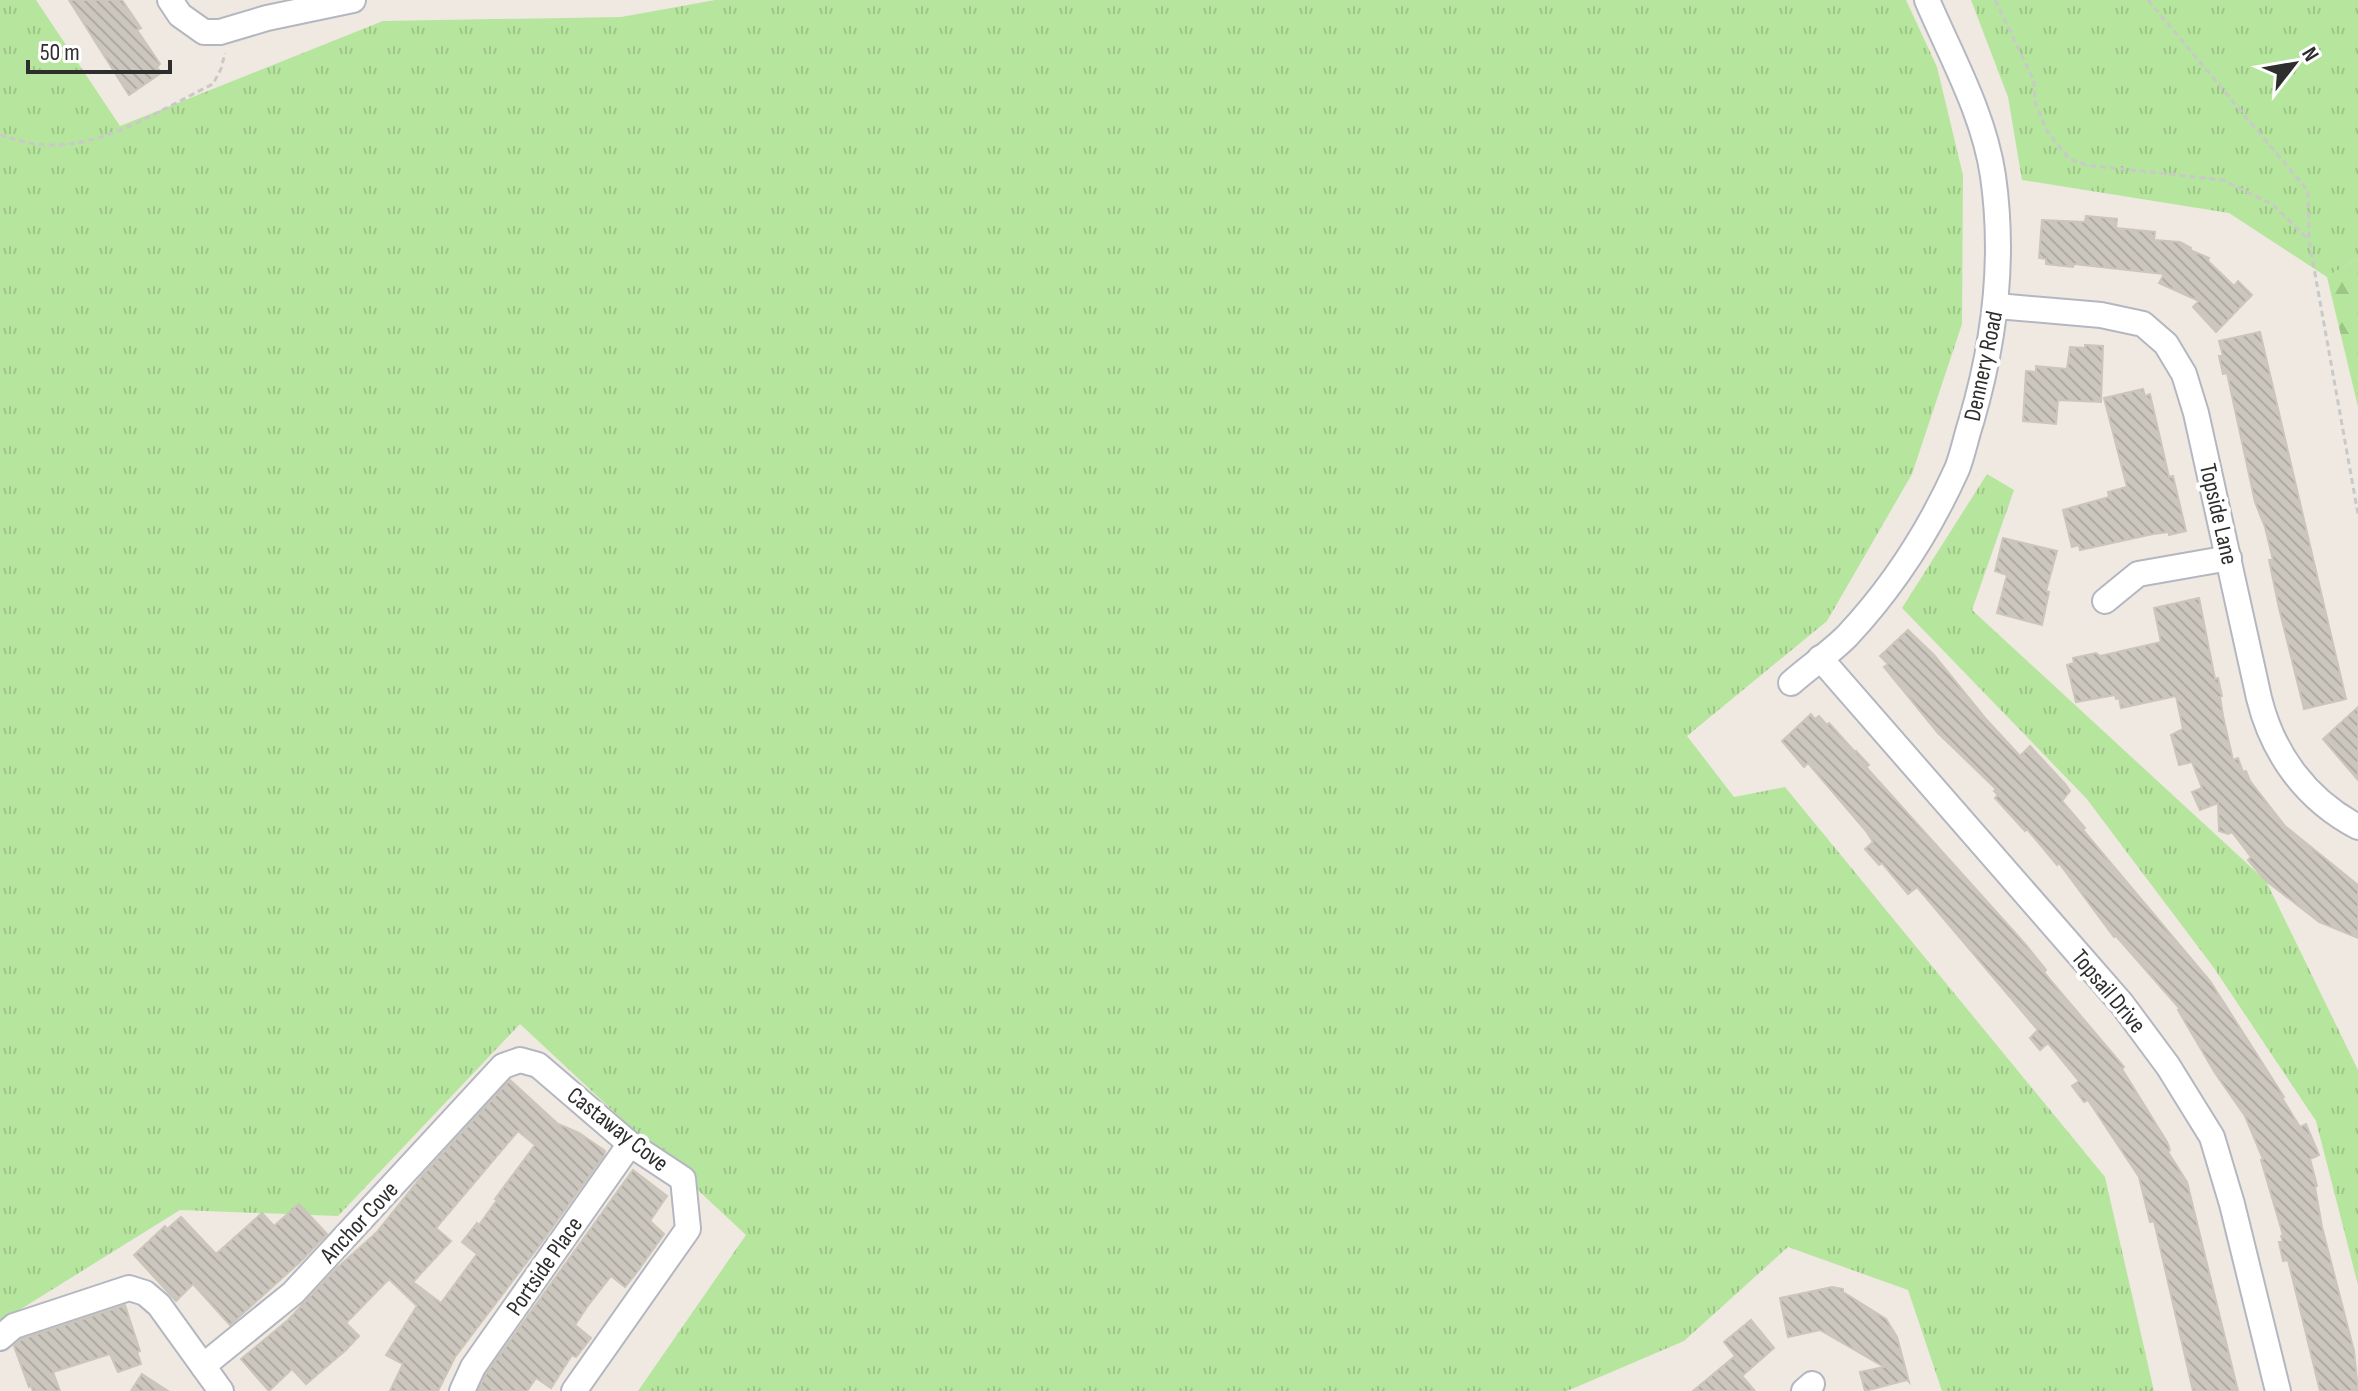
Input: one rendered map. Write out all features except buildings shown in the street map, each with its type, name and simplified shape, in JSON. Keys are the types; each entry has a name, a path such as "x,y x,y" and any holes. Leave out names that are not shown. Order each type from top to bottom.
{"street":[{"path":"170,0 180,15 214,32 353,0"},
{"name":"Dennery Road","path":"1791,683 1846,637 1917,545 1958,467 1980,391 1997,306 1998,229 1993,174 1977,114 1927,0"},
{"name":"Topside Lane","path":"1997,306 2101,315 2143,324 2166,344 2184,374 2196,413 2261,707 2274,740 2304,787 2322,804 2358,827"},
{"path":"2105,601 2138,574 2229,558"},
{"name":"Topsail Drive","path":"1820,658 2122,1004 2168,1066 2212,1137 2232,1204 2278,1391"},
{"name":"Castaway Cove","path":"503,1066 520,1060 538,1065 630,1144 683,1179 688,1229 574,1391"},
{"name":"Anchor Cove","path":"203,1366 293,1293 503,1066"},
{"name":"Portside Place","path":"462,1391 473,1367 630,1144"},
{"path":"0,1338 14,1326 129,1288 145,1293 159,1305 221,1391"}],"path":[{"path":"1995,0 2034,81 2035,102 2047,131 2069,159 2086,165 2223,180 2272,204 2309,240"},
{"path":"2148,0 2308,191 2309,240 2358,514"},
{"path":"0,135 37,145 66,143 113,133 213,84 225,58 214,32"}],"green space":[{"path":"0,0 36,0 120,126 383,21 621,17 715,0 1906,0 1937,67 1963,175 1962,324 1912,474 1827,621 1687,736 1734,797 1785,787 2105,1177 2154,1391 1942,1391 1908,1290 1788,1247 1684,1341 1567,1391 638,1391 746,1235 520,1024 338,1216 180,1210 0,1322"},
{"path":"1971,0 2358,0 2358,258 2327,277 2229,213 2022,180 2008,97"},
{"path":"2358,258 2358,407 2327,277"},
{"path":"1987,474 2014,490 1972,610 2266,881 2358,1070 2358,1285 2316,1121 2214,968 2086,798 1902,608"}]}
